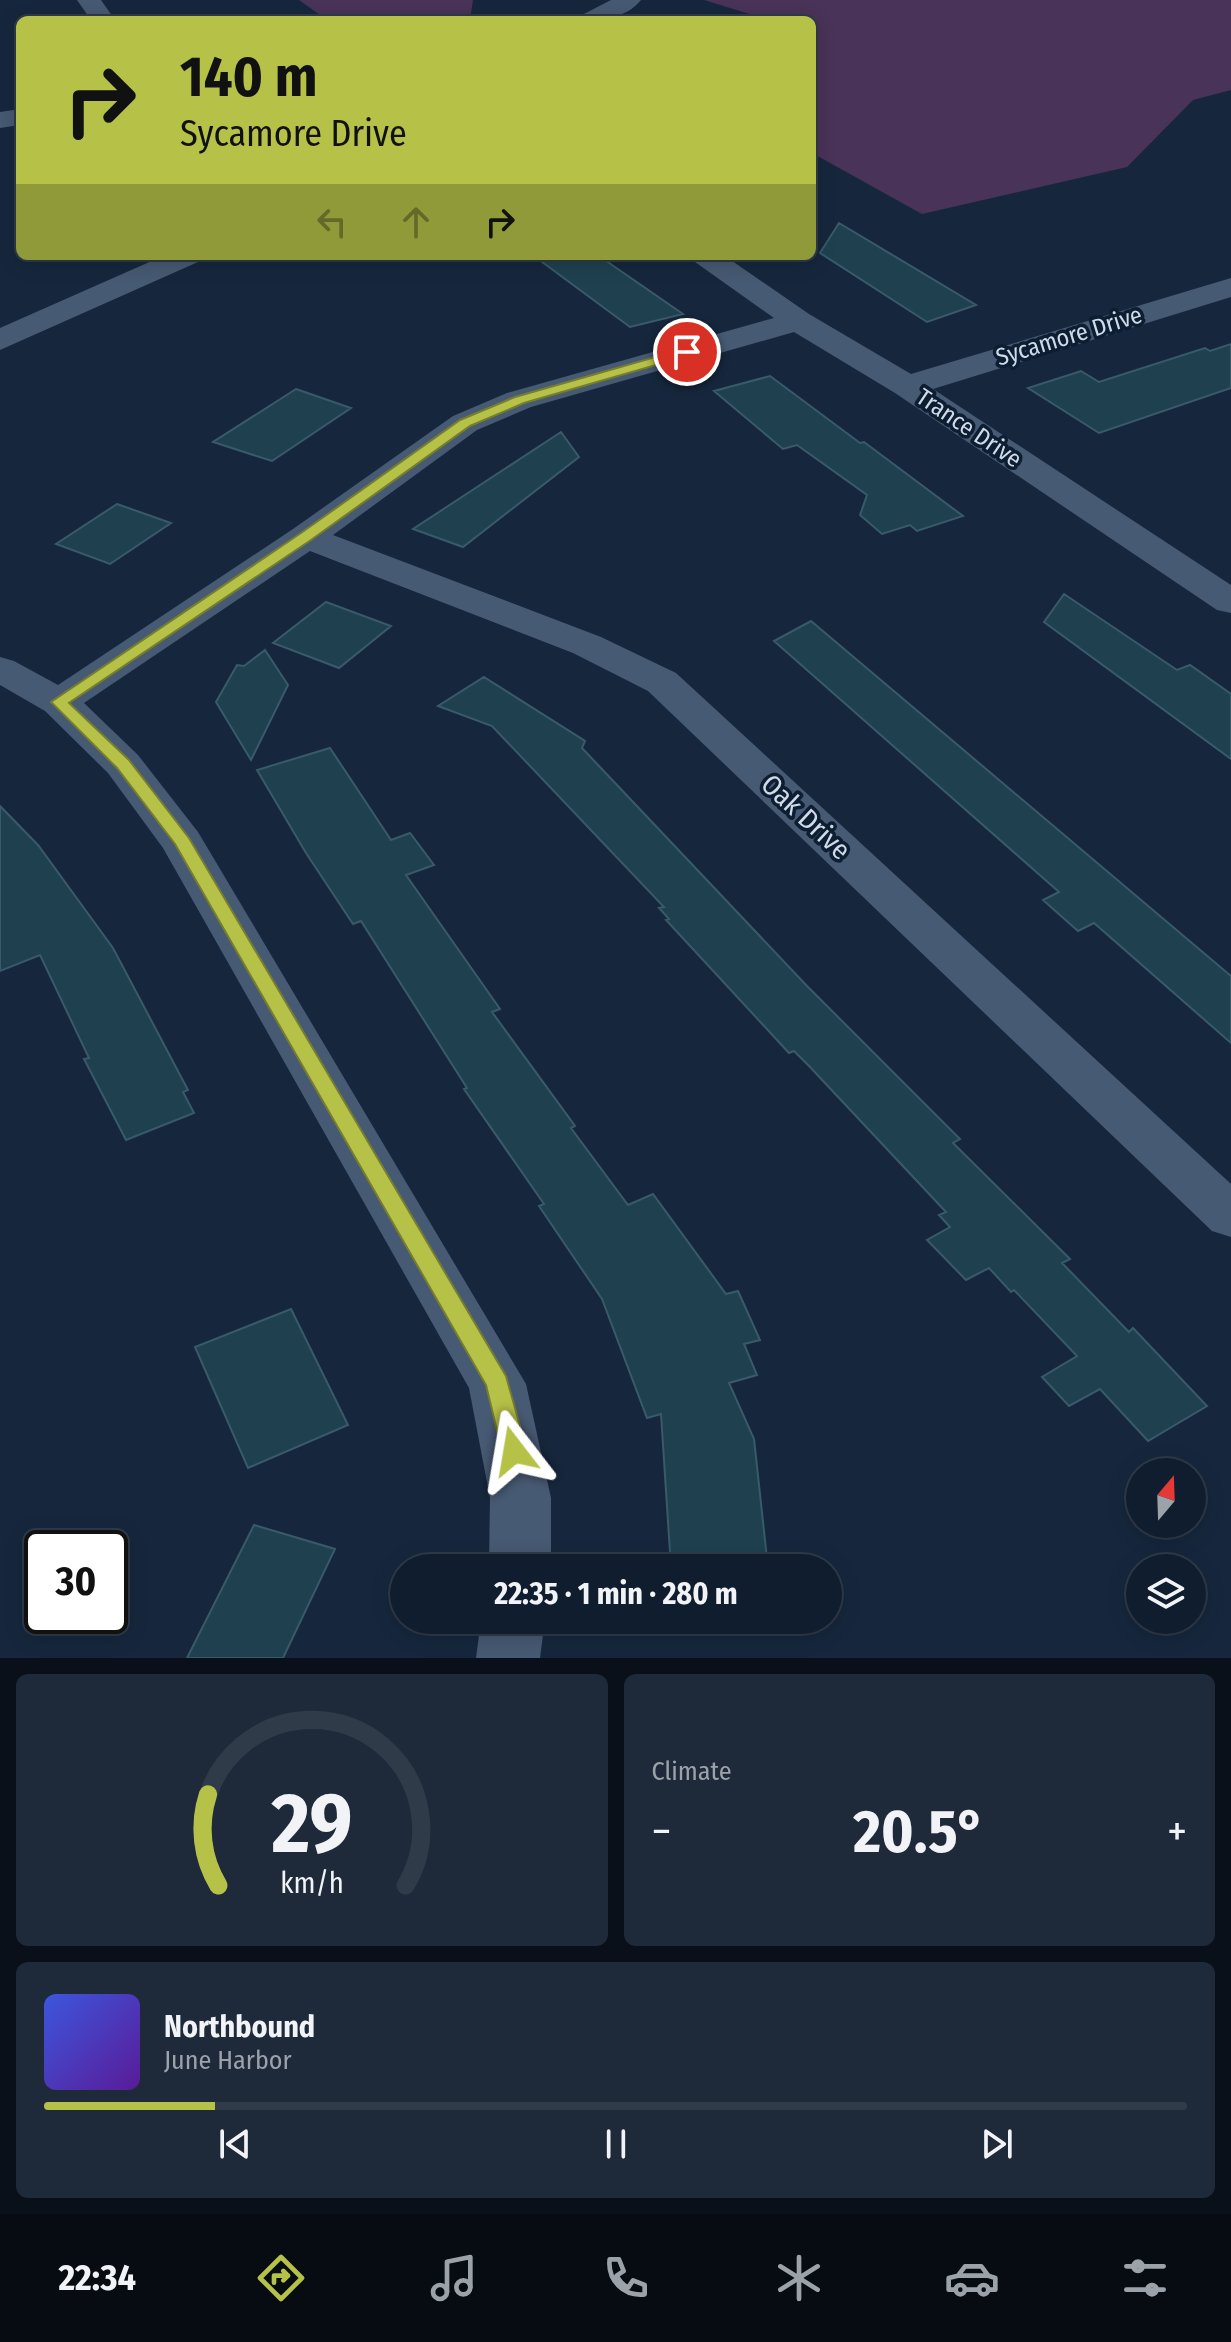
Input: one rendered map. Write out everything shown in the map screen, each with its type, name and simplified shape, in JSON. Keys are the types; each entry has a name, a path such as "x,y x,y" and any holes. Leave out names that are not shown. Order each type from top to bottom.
{"street":[{"path":"598,16 629,0"},
{"path":"0,340 179,260"},
{"name":"Trance Drive","path":"711,260 798,321 907,386 1231,602"},
{"name":"Sycamore Drive","path":"907,386 1231,287"},
{"path":"59,702 306,537 465,423 519,400 798,321"},
{"name":"Oak Drive","path":"306,537 587,645 662,682 1231,1216"},
{"path":"0,669 59,702 123,764 182,842 497,1384 514,1451 522,1554"},
{"path":"508,1658 511,1634"}],"shaded area":[{"path":"299,0 473,0 471,16 321,16"},
{"path":"704,0 1231,0 1231,90 1193,100 1127,167 922,214 816,155 816,16 756,16"}],"building":[{"path":"839,223 976,305 927,322 820,253"},
{"path":"539,260 605,260 683,314 630,327"},
{"path":"1231,344 1231,388 1099,433 1028,388 1081,371 1099,382 1205,348 1210,351"},
{"path":"770,376 963,516 917,531 910,525 882,534 860,515 867,495 797,445 783,449 714,391"},
{"path":"296,389 351,408 272,461 213,442"},
{"path":"561,432 579,457 463,547 413,529"},
{"path":"117,504 171,523 110,564 56,544"},
{"path":"1064,594 1177,670 1190,665 1231,694 1231,759 1044,622"},
{"path":"326,602 391,626 339,668 273,643"},
{"path":"811,621 1231,976 1231,1043 1094,923 1078,931 1043,900 1059,892 774,641"},
{"path":"265,650 288,685 251,760 216,702 237,665 244,666"},
{"path":"484,677 585,741 582,748 807,986 960,1139 953,1143 1070,1259 1062,1263 1129,1332 1133,1328 1207,1406 1148,1441 1100,1389 1069,1406 1042,1377 1077,1356 989,1268 966,1280 927,1240 950,1227 939,1215 946,1212 809,1066 794,1051 789,1053 666,920 669,919 659,908 664,907 492,726 438,706"},
{"path":"330,748 391,840 410,833 434,865 406,875 500,1009 492,1012 575,1126 571,1128 628,1205 653,1194 726,1294 738,1291 760,1340 744,1344 757,1375 729,1383 754,1439 766,1554 670,1554 661,1414 647,1418 602,1299 539,1206 544,1204 464,1089 467,1088 361,921 353,924 257,770"},
{"path":"0,806 38,845 113,948 188,1090 183,1092 194,1113 126,1140 84,1059 89,1058 40,955 0,971"},
{"path":"291,1309 348,1425 248,1468 195,1347"},
{"path":"254,1525 335,1549 283,1658 187,1658"}],"route":[{"path":"514,1451 497,1384 182,842 123,764 59,702 306,537 465,423 519,400 687,352"}]}
